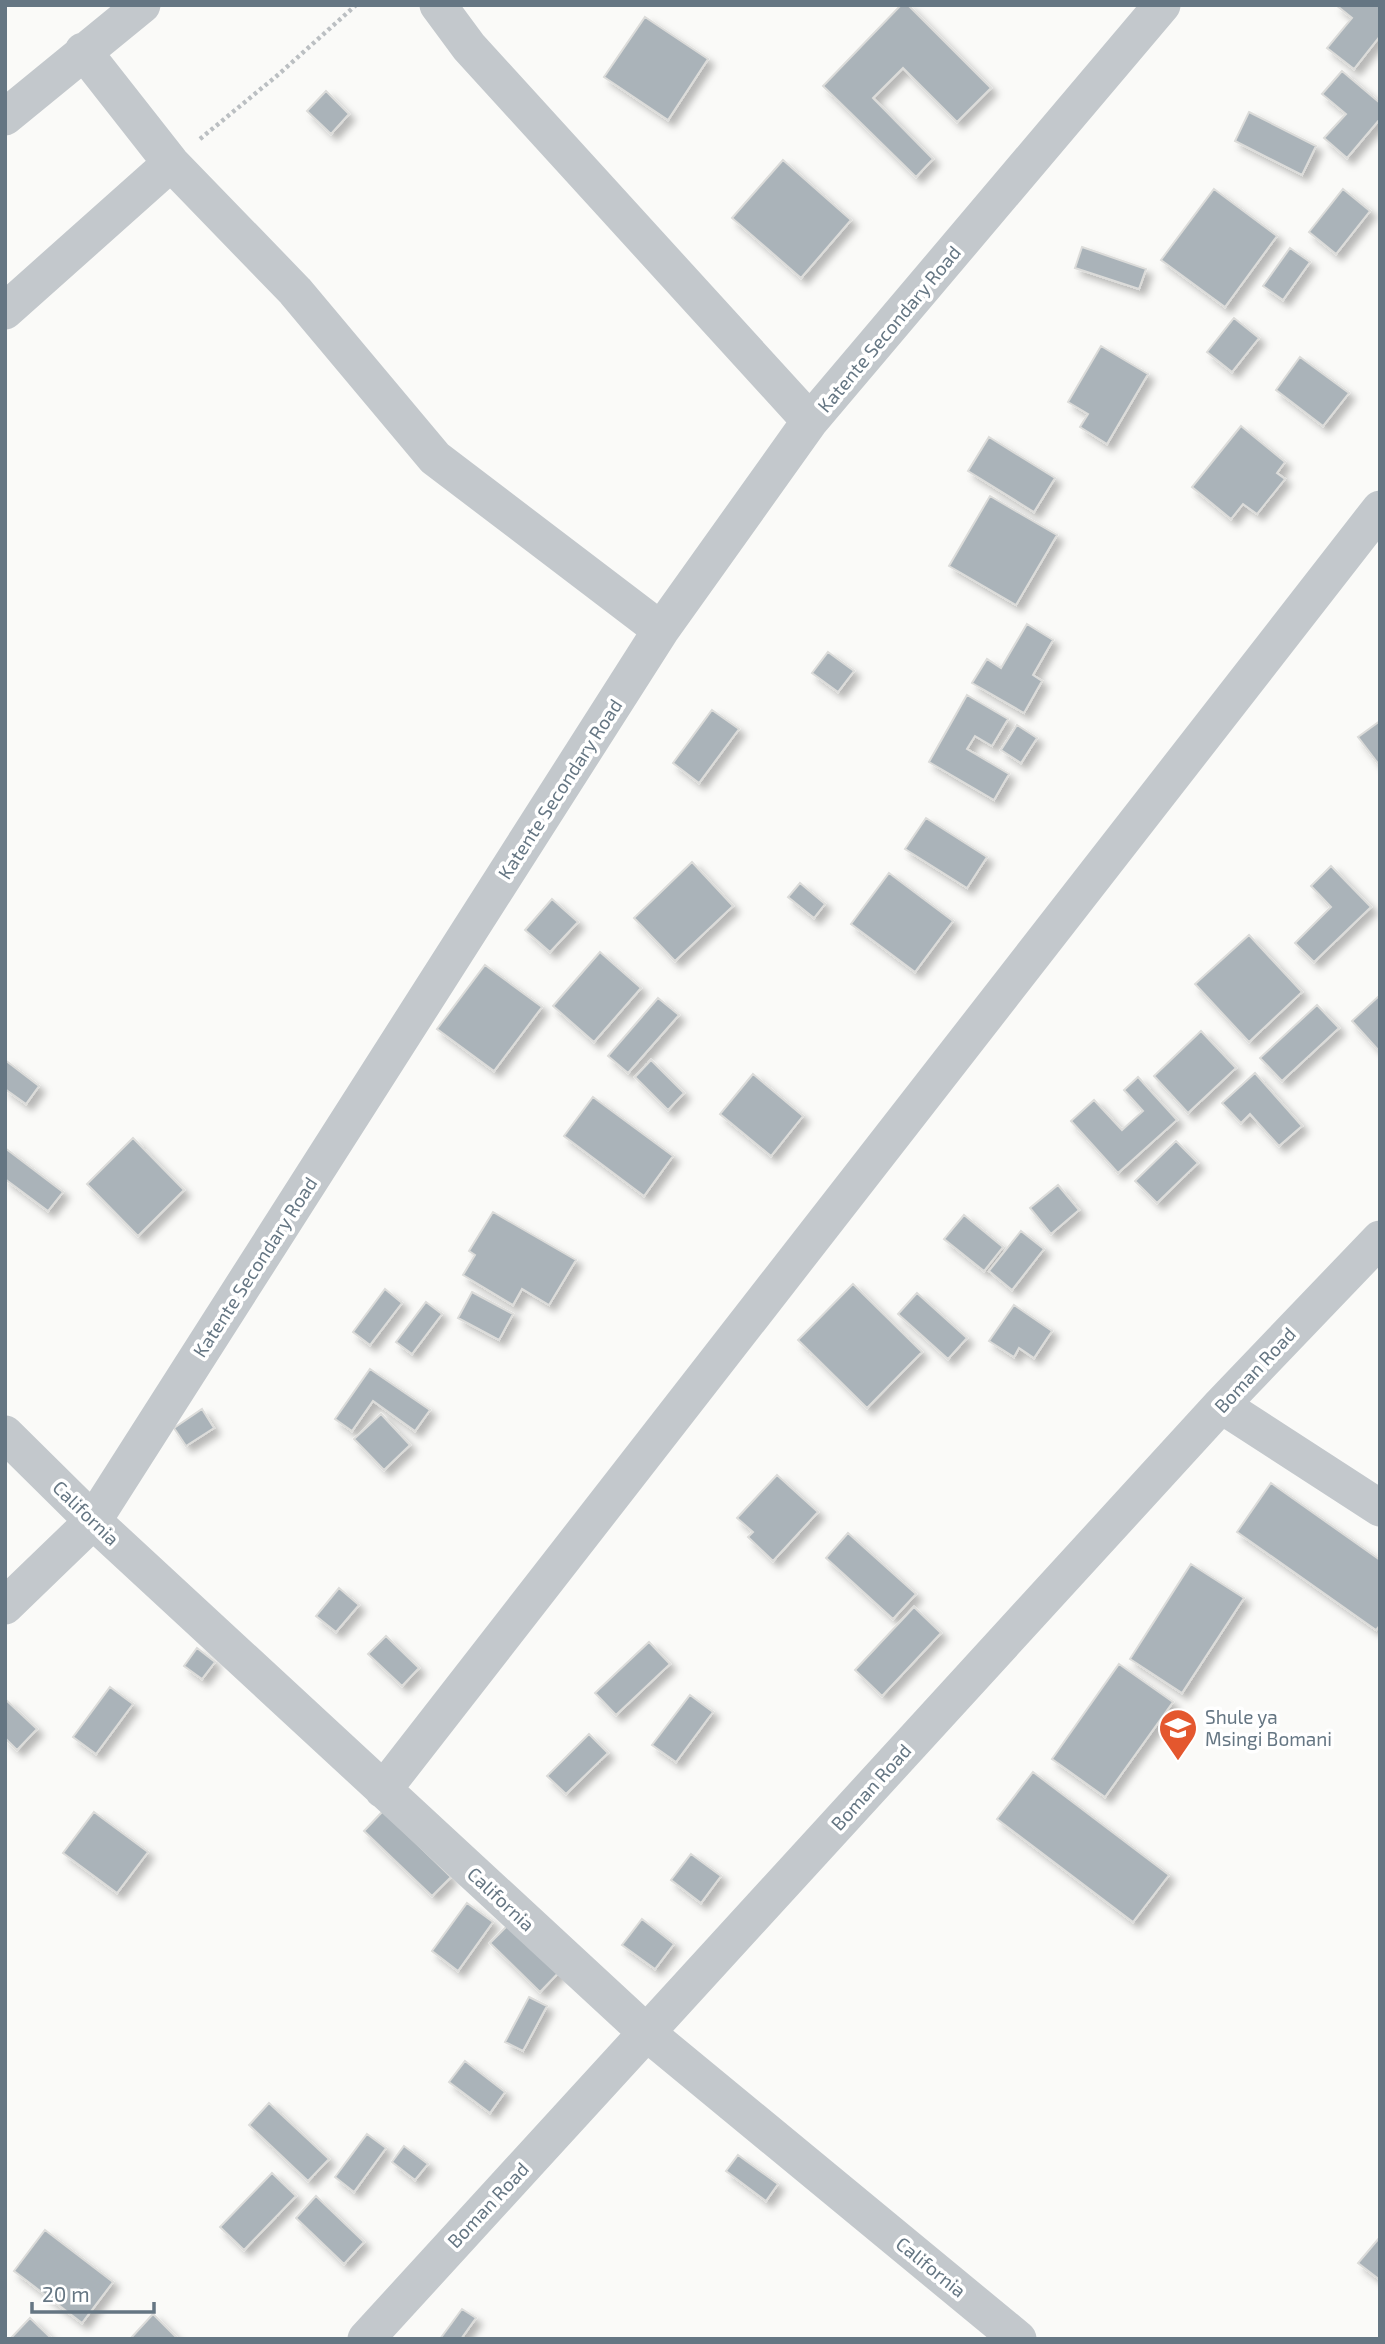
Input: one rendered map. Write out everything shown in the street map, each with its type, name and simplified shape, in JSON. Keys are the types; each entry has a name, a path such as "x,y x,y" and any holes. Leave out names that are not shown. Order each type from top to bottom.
{"street":[{"path":"5,117 142,5"},
{"path":"438,5 469,47 810,422"},
{"name":"Katente Secondary Road","path":"5,1606 93,1521 661,630 810,422 1162,5"},
{"path":"83,51 171,163 295,291 435,458 661,630"},
{"path":"5,311 171,163"},
{"path":"383,1790 1380,509"},
{"name":"Boman Road","path":"366,2339 1221,1405 1380,1239"},
{"path":"1221,1405 1380,1508"},
{"name":"California","path":"5,1434 93,1521 647,2033 1018,2339"}],"path":[{"path":"171,163 279,74 356,5"}],"building":[{"path":"901,5 908,5 991,88 957,122 903,68 873,98 933,159 916,177 823,86"},
{"path":"1336,5 1380,5 1380,36 1354,69 1327,48 1352,18"},
{"path":"645,17 708,59 668,120 604,77"},
{"path":"1342,71 1380,103 1380,119 1347,158 1324,138 1346,114 1322,94"},
{"path":"326,91 349,114 331,134 307,111"},
{"path":"1249,112 1316,146 1302,175 1235,141"},
{"path":"783,160 851,220 801,278 732,218"},
{"path":"1214,189 1277,236 1225,307 1161,260"},
{"path":"1343,189 1370,211 1336,254 1309,232"},
{"path":"1082,247 1146,269 1139,289 1075,268"},
{"path":"1290,248 1310,262 1283,300 1263,286"},
{"path":"1234,318 1259,338 1232,372 1207,352"},
{"path":"1101,346 1148,374 1107,444 1080,427 1088,414 1068,402"},
{"path":"1300,357 1349,393 1323,426 1276,390"},
{"path":"1241,426 1285,462 1277,473 1285,479 1257,514 1243,504 1231,519 1192,487"},
{"path":"989,437 1055,478 1034,512 968,471"},
{"path":"990,496 1057,535 1016,605 949,566"},
{"path":"1027,624 1053,640 1033,675 1042,681 1024,713 972,683 987,659 1001,668"},
{"path":"828,652 854,671 838,692 812,673"},
{"path":"967,695 1008,719 992,746 975,736 967,749 1009,774 994,800 929,762"},
{"path":"712,710 739,729 699,783 673,763"},
{"path":"1380,721 1380,766 1358,737"},
{"path":"1017,725 1037,738 1021,763 1001,750"},
{"path":"926,818 987,857 967,888 905,849"},
{"path":"692,862 733,906 675,961 634,918"},
{"path":"1331,866 1371,907 1314,962 1295,943 1331,907 1311,886"},
{"path":"889,873 953,921 915,972 851,924"},
{"path":"800,883 825,904 814,918 788,897"},
{"path":"552,899 578,922 550,952 525,930"},
{"path":"1249,935 1302,992 1249,1042 1195,984"},
{"path":"600,952 641,988 594,1042 553,1006"},
{"path":"485,965 542,1007 494,1071 437,1029"},
{"path":"1380,995 1380,1052 1352,1021"},
{"path":"658,998 679,1015 628,1073 608,1056"},
{"path":"1317,1005 1339,1028 1282,1081 1260,1058"},
{"path":"1201,1031 1236,1068 1188,1113 1154,1076"},
{"path":"5,1060 39,1086 26,1104 5,1089"},
{"path":"651,1060 684,1093 668,1110 635,1077"},
{"path":"1255,1073 1302,1126 1279,1146 1250,1114 1241,1123 1222,1103"},
{"path":"753,1074 803,1116 771,1156 720,1114"},
{"path":"1138,1077 1177,1120 1118,1173 1071,1121 1094,1100 1122,1130 1143,1111 1124,1090"},
{"path":"593,1097 673,1156 644,1196 564,1136"},
{"path":"133,1138 184,1190 138,1236 87,1184"},
{"path":"1176,1141 1198,1163 1157,1203 1135,1181"},
{"path":"5,1148 63,1192 48,1211 5,1179"},
{"path":"1058,1185 1079,1210 1051,1234 1030,1208"},
{"path":"493,1212 576,1260 549,1305 522,1289 513,1305 463,1275 475,1255 469,1251"},
{"path":"964,1215 1003,1247 984,1271 944,1239"},
{"path":"1021,1231 1044,1249 1012,1290 989,1271"},
{"path":"853,1284 922,1352 867,1408 798,1340"},
{"path":"385,1289 402,1303 370,1345 353,1332"},
{"path":"472,1292 513,1314 499,1340 458,1318"},
{"path":"917,1293 967,1338 948,1359 898,1314"},
{"path":"426,1302 442,1314 412,1354 396,1342"},
{"path":"1014,1305 1052,1331 1034,1358 1019,1348 1014,1357 989,1341"},
{"path":"370,1369 430,1410 415,1431 373,1401 352,1431 335,1419"},
{"path":"202,1409 214,1428 186,1446 174,1428"},
{"path":"381,1414 410,1445 384,1470 354,1439"},
{"path":"777,1475 818,1512 773,1561 748,1537 753,1532 737,1518"},
{"path":"1271,1483 1380,1560 1380,1625 1376,1630 1237,1532"},
{"path":"848,1533 916,1594 893,1619 826,1558"},
{"path":"1191,1564 1244,1598 1182,1693 1130,1659"},
{"path":"339,1588 359,1605 336,1632 316,1616"},
{"path":"914,1607 941,1633 882,1696 855,1670"},
{"path":"386,1636 419,1668 402,1686 368,1654"},
{"path":"649,1642 670,1664 616,1715 595,1693"},
{"path":"197,1648 215,1662 202,1679 184,1666"},
{"path":"1119,1664 1173,1702 1105,1797 1052,1759"},
{"path":"110,1687 133,1704 96,1754 73,1737"},
{"path":"690,1695 713,1712 676,1762 652,1745"},
{"path":"5,1699 37,1729 17,1750 5,1738"},
{"path":"589,1734 608,1753 566,1794 547,1776"},
{"path":"1033,1772 1169,1875 1133,1922 997,1819"},
{"path":"383,1811 451,1877 432,1896 364,1831"},
{"path":"94,1812 148,1852 117,1893 63,1853"},
{"path":"691,1854 721,1876 701,1903 671,1880"},
{"path":"467,1903 493,1922 458,1971 432,1951"},
{"path":"516,1917 566,1965 540,1992 490,1943"},
{"path":"642,1919 674,1944 655,1969 622,1945"},
{"path":"529,1997 547,2006 523,2051 505,2042"},
{"path":"465,2061 505,2092 490,2113 449,2082"},
{"path":"269,2103 329,2159 308,2181 249,2125"},
{"path":"367,2134 386,2148 354,2192 335,2177"},
{"path":"404,2146 428,2164 415,2180 392,2162"},
{"path":"738,2155 778,2184 766,2201 726,2171"},
{"path":"272,2173 296,2196 244,2250 220,2227"},
{"path":"316,2196 364,2242 344,2264 296,2218"},
{"path":"45,2230 113,2282 82,2323 14,2271"},
{"path":"1380,2237 1380,2280 1358,2263"},
{"path":"462,2309 476,2318 461,2339 440,2339"},
{"path":"153,2314 178,2339 130,2339"},
{"path":"30,2318 52,2339 10,2339"}],"place":[{"name":"Shule ya Msingi Bomani","path":"1178,1762"}]}
